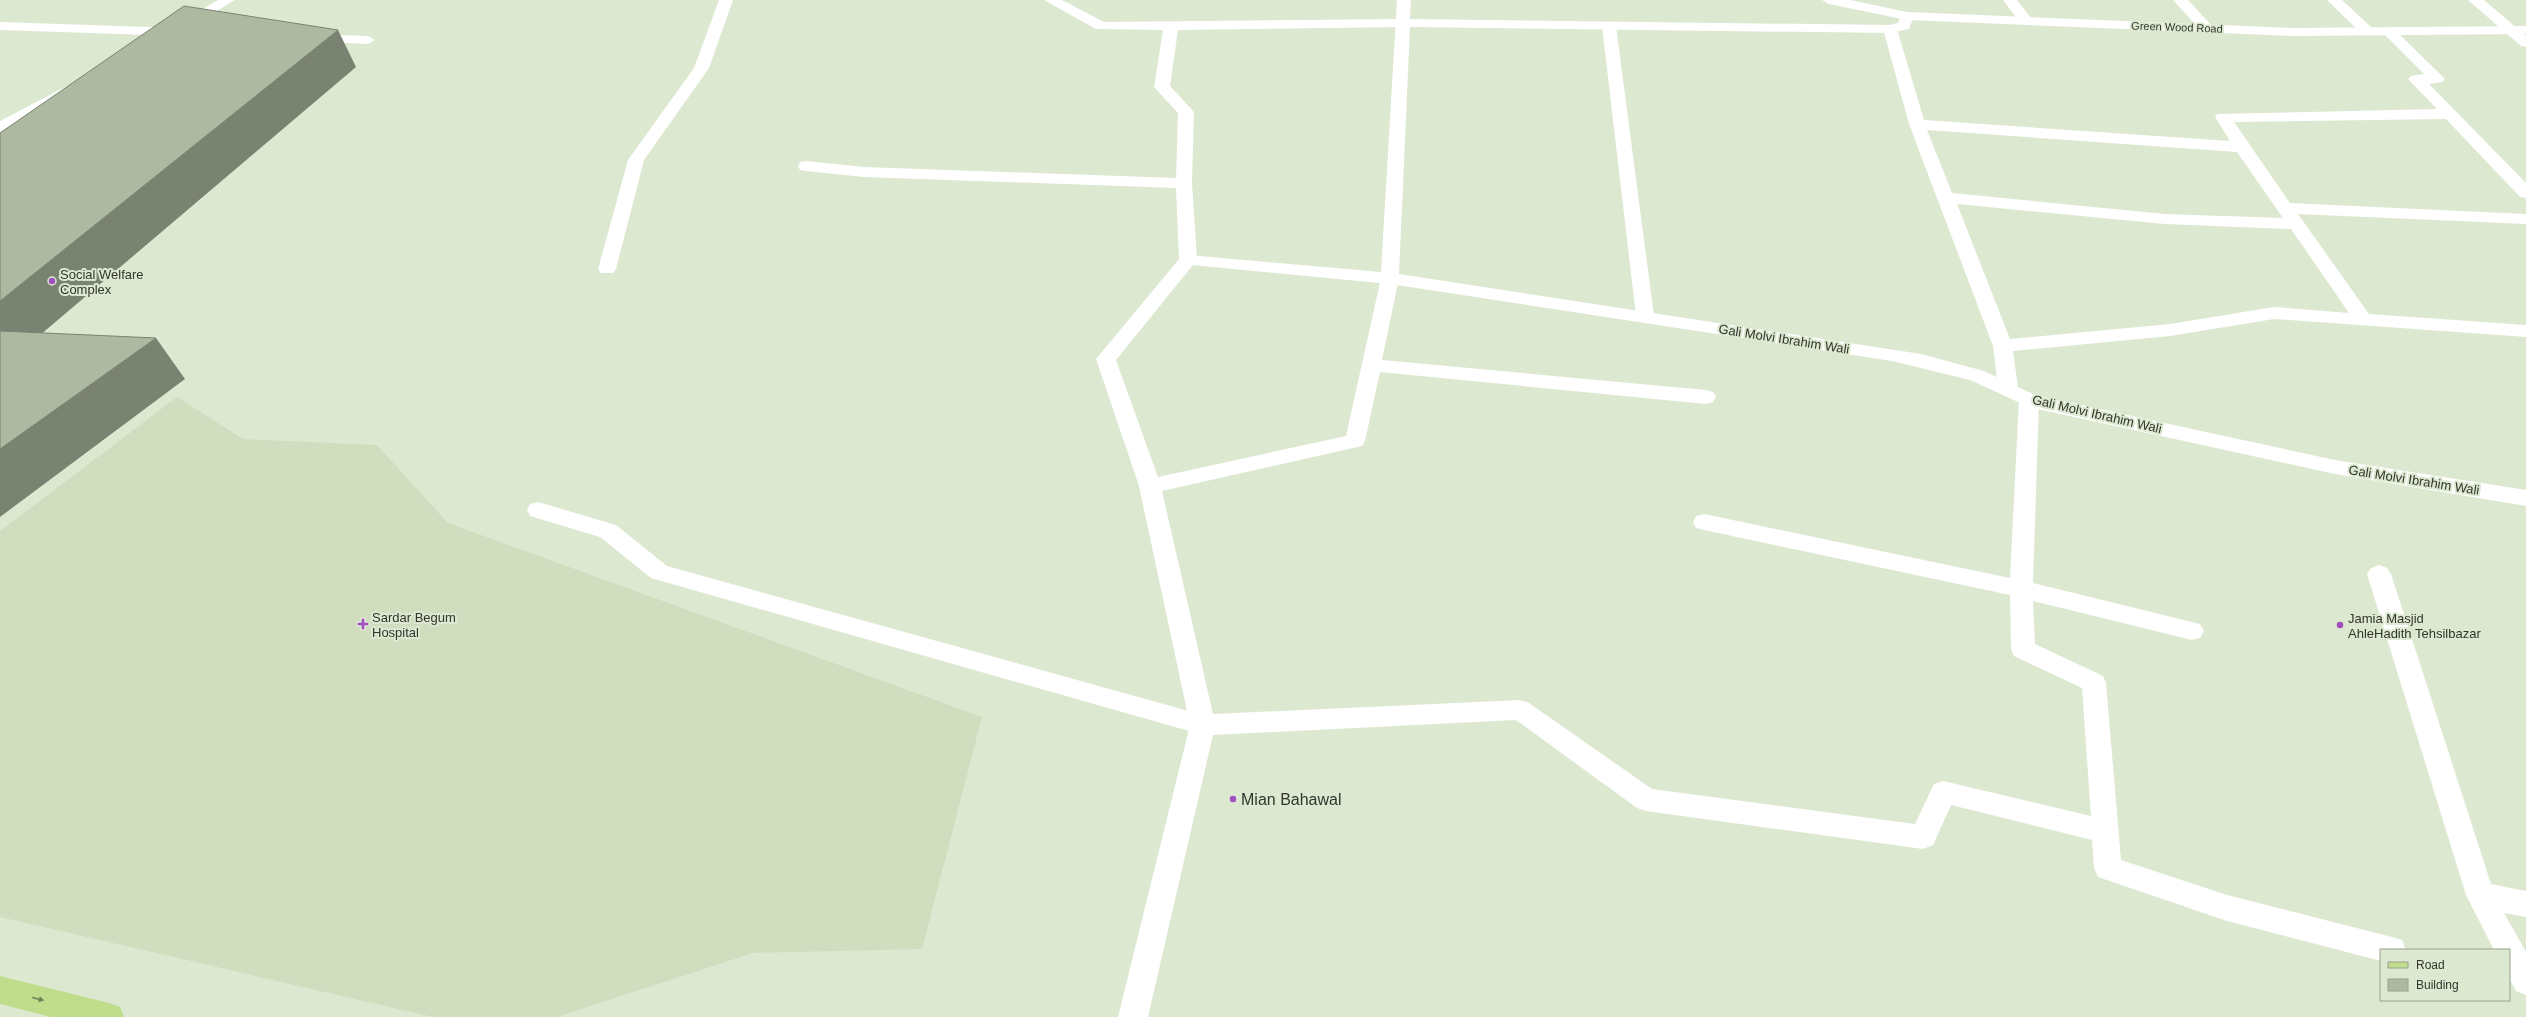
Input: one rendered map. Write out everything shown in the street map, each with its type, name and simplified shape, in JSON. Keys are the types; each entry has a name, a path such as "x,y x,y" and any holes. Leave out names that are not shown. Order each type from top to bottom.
{"main road":[{"path":"0,990 109,1017"}],"street":[{"path":"147,47 228,0"},
{"path":"606,269 636,160 701,68 726,0"},
{"path":"1051,0 1101,26 1404,23 1890,30 1904,26 1907,16"},
{"path":"1150,486 1355,441 1390,278 1404,0"},
{"name":"Green Wood Road","path":"1829,0 1907,16 2293,32 2520,30"},
{"path":"2010,0 2026,21"},
{"path":"2180,0 2206,28"},
{"path":"2334,0 2367,31"},
{"path":"2475,0 2520,30 2526,43"},
{"path":"0,26 198,32"},
{"path":"1133,1017 1203,725 1150,486 1106,359 1188,260 1184,183 1186,112 1162,87 1171,26"},
{"path":"1608,26 1645,316"},
{"path":"1890,30 1917,124 1947,198 2003,346 2008,387"},
{"path":"2388,31 2437,79 2416,79 2526,193"},
{"path":"298,37 368,40"},
{"path":"0,128 77,85"},
{"path":"2364,320 2242,147 2223,117 2450,114"},
{"path":"1917,124 2242,147"},
{"path":"806,166 864,172 1184,183"},
{"path":"1947,198 2165,219 2296,224"},
{"path":"2285,208 2526,219"},
{"name":"Gali Molvi Ibrahim Wali","path":"1188,260 1390,278 1481,294 1645,316 1944,365 2008,387 2029,400 2335,467 2526,498"},
{"path":"2003,346 2170,330 2274,313 2526,331"},
{"path":"1371,365 1706,397"},
{"path":"2029,400 2021,589 2023,649 2094,683 2108,868 2227,908 2388,949"},
{"path":"538,510 608,531 659,572 1203,725 1520,710 1646,800 1923,837 1943,792 2105,832"},
{"path":"1704,522 2021,589 2192,631"},
{"path":"2379,574 2480,895 2509,949"},
{"path":"2480,895 2526,904"},
{"path":"2510,951 2526,981"},
{"path":"2510,980 2526,984"}],"shaded area":[{"name":"Sardar Begum Hospital","path":"177,397 243,439 377,445 448,523 982,717 922,949 753,953 557,1017 433,1017 0,917 0,531"}],"building":[{"path":"184,6 338,30 0,301 0,133"},
{"path":"0,331 156,338 0,449"}],"place":[{"name":"Social Welfare Complex","path":"52,281"},
{"name":"Sardar Begum Hospital","path":"363,624"},
{"name":"Jamia Masjid AhleHadith Tehsilbazar","path":"2340,625"},
{"name":"Mian Bahawal","path":"1233,799"}]}
